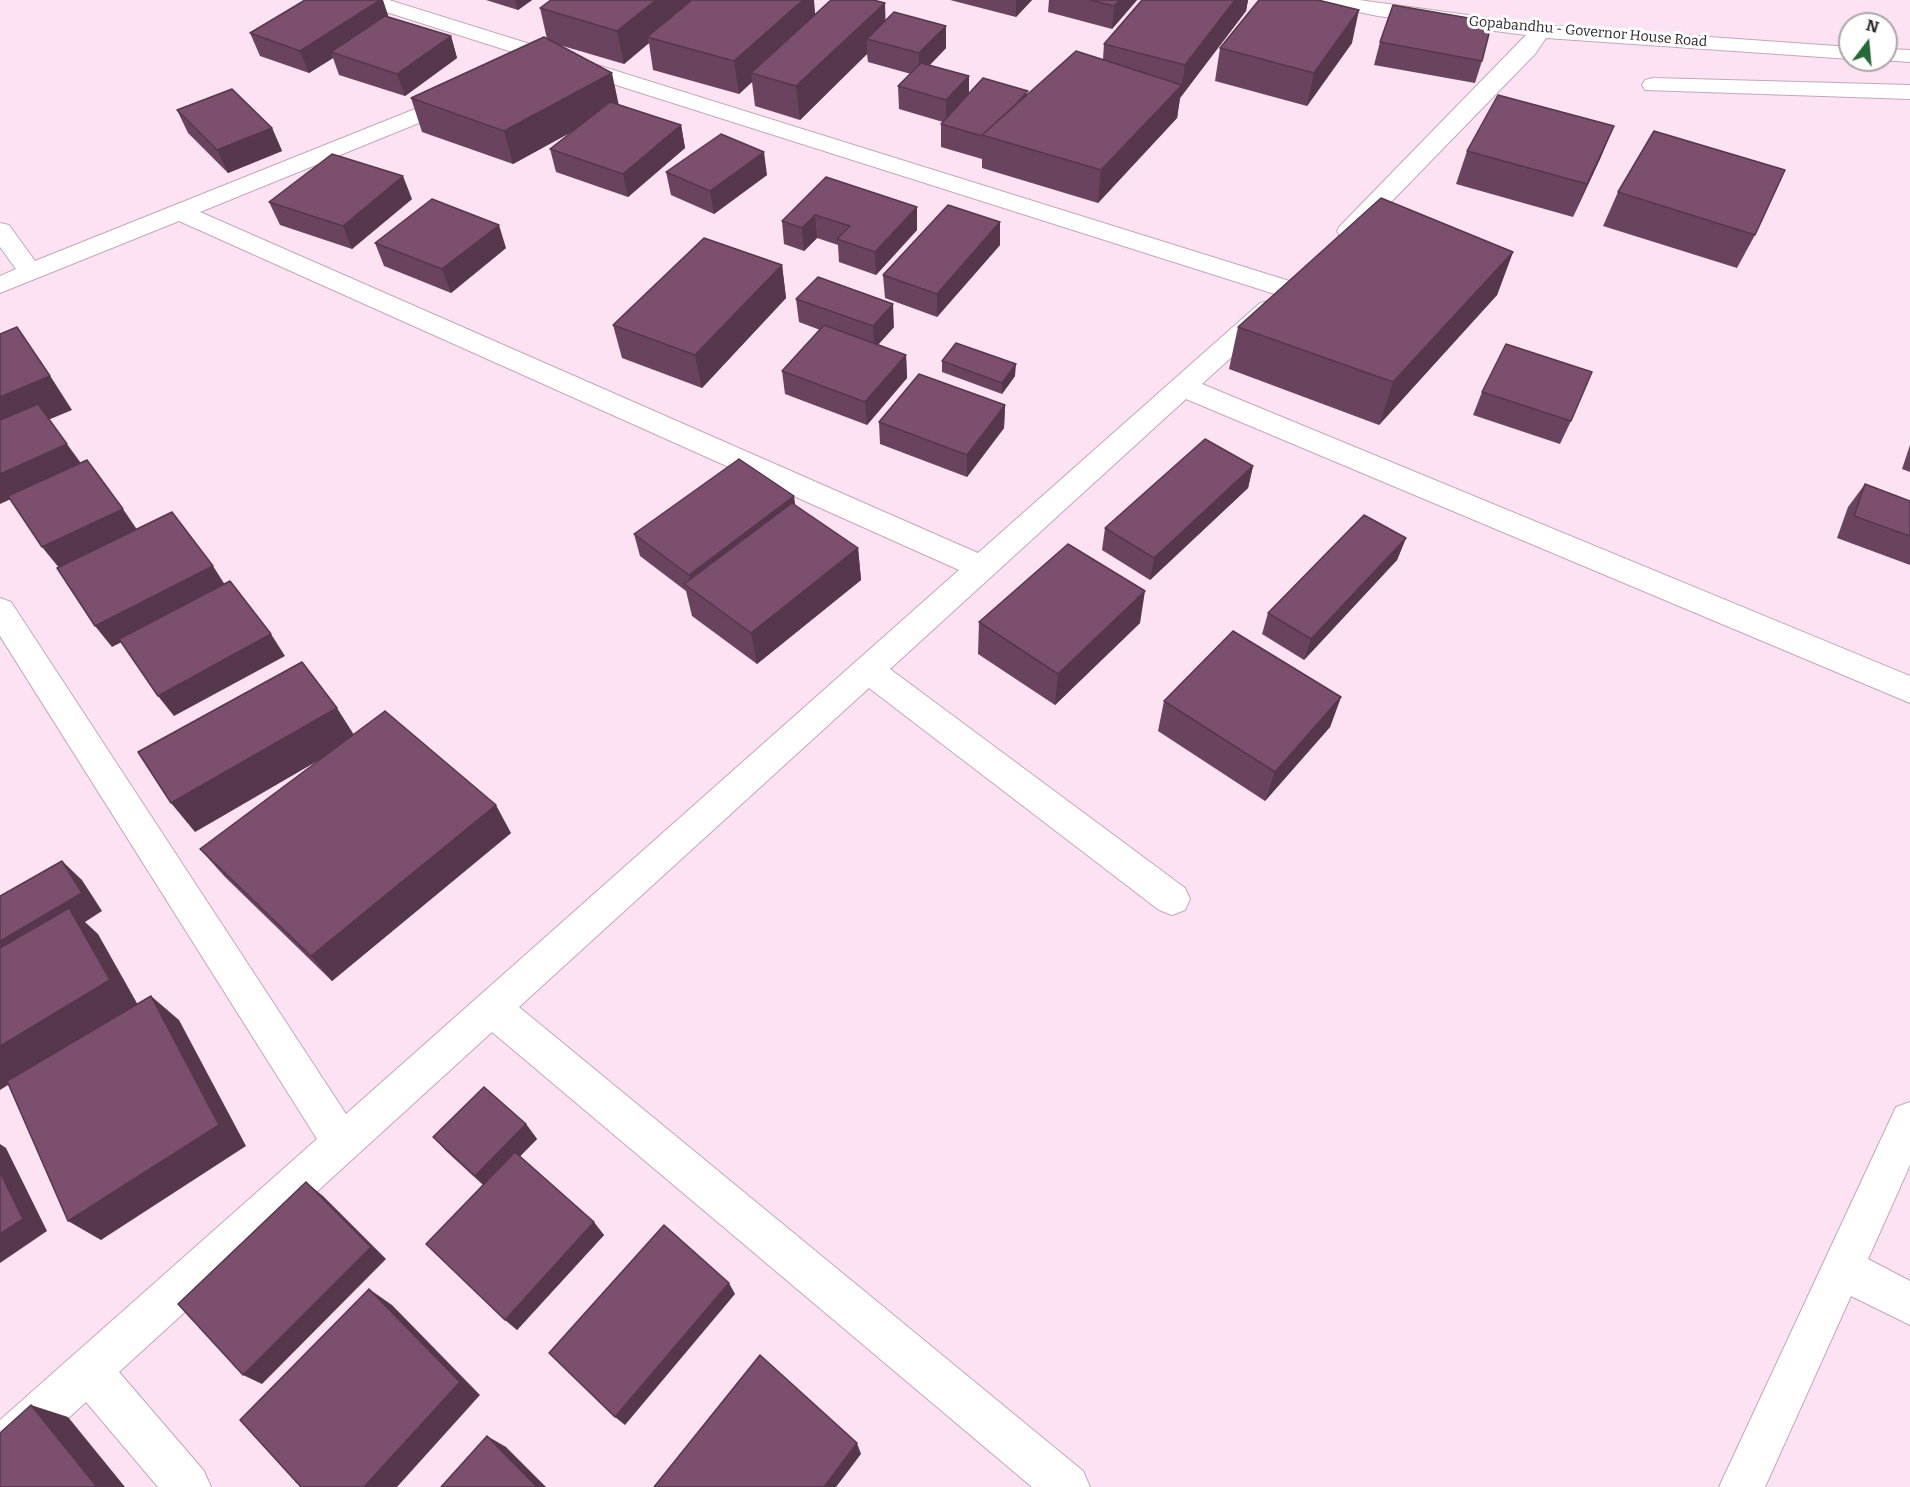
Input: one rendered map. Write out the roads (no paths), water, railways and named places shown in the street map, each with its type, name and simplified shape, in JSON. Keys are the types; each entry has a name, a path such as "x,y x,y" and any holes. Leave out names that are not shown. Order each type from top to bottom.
{"street":[{"path":"368,0 1290,290"},
{"name":"Gopabandhu - Governor House Road","path":"1327,0 1378,10 1540,31 1838,52"},
{"name":"Gopabandhu - Governor House Road","path":"1413,0 1564,21 1838,38"},
{"path":"0,1450 1290,290 1527,49 1540,31"},
{"path":"521,73 554,60"},
{"path":"1653,85 1910,92"},
{"path":"0,285 477,91"},
{"path":"179,212 982,568"},
{"path":"0,230 31,273"},
{"path":"1183,387 1910,690"},
{"path":"0,610 342,1143"},
{"path":"868,670 1172,899"},
{"path":"492,1008 1067,1487"},
{"path":"1742,1487 1910,1121"},
{"path":"1842,1268 1910,1304"},
{"path":"89,1371 188,1487"}]}
